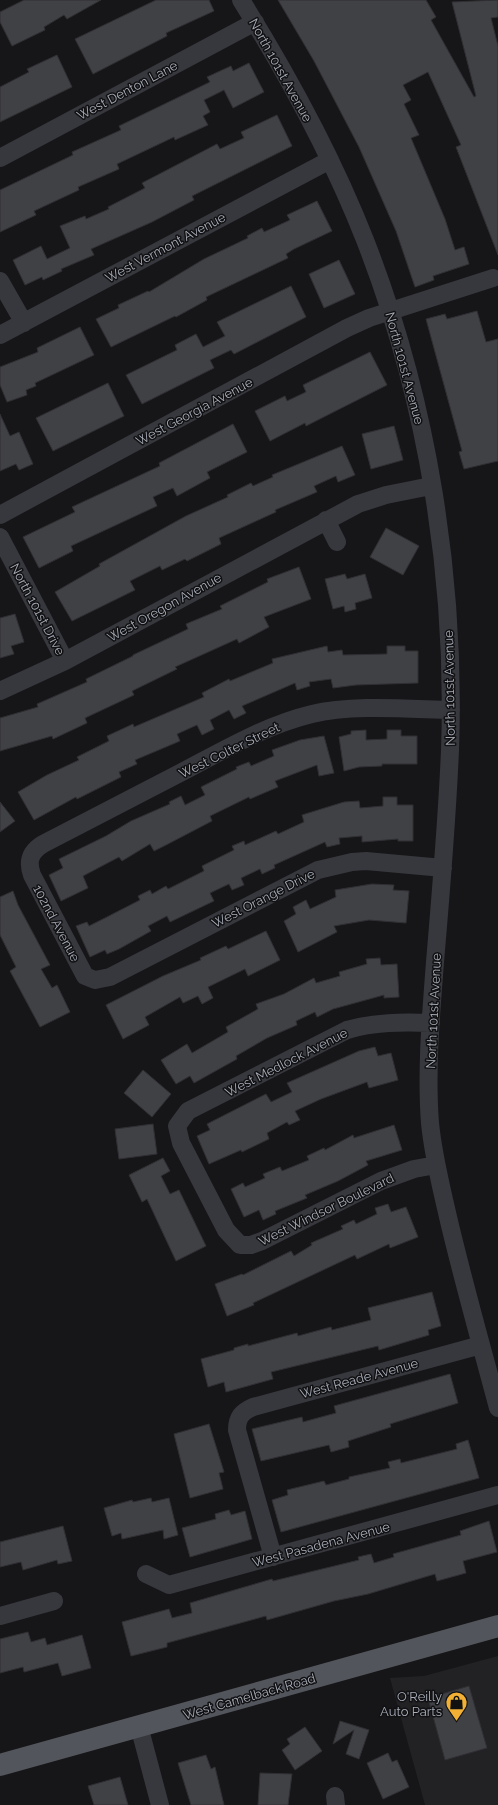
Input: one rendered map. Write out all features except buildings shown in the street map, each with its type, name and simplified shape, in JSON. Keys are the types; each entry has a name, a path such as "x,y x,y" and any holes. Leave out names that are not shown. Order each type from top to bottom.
{"main road":[{"name":"West Camelback Road","path":"0,1765 498,1626"}],"street":[{"name":"North 101st Avenue","path":"241,0 296,94 330,160 365,239 390,311 410,383 431,486 447,601 451,710 443,868 430,1023 430,1119 436,1165 461,1273 498,1408"},
{"name":"West Denton Lane","path":"0,158 255,22"},
{"name":"West Vermont Avenue","path":"0,335 330,160"},
{"name":"West Georgia Avenue","path":"0,515 347,328 390,311 493,278"},
{"path":"0,281 24,323"},
{"name":"West Oregon Avenue","path":"0,691 65,661 358,504 372,499 431,486"},
{"path":"326,520 337,542"},
{"name":"North 101st Drive","path":"0,537 65,661"},
{"name":"West Colter Street","path":"29,860 34,849 42,844 234,745 276,725 312,714 348,709 451,710"},
{"name":"102nd Avenue","path":"29,860 32,875 85,976 95,980"},
{"name":"West Orange Drive","path":"95,980 110,977 318,870 352,862 366,861 443,868"},
{"name":"West Medlock Avenue","path":"240,1245 226,1230 181,1143 176,1126 188,1111 347,1030 380,1024 430,1023"},
{"name":"West Windsor Boulevard","path":"240,1245 251,1245 262,1241 396,1175 436,1165"},
{"name":"West Reade Avenue","path":"273,1557 237,1430 237,1422 240,1416 253,1407 481,1345"},
{"name":"West Pasadena Avenue","path":"146,1574 169,1585 498,1495"},
{"path":"0,1616 54,1601"},
{"path":"138,1726 160,1805"}],"shaded area":[{"path":"498,1656 498,1805 425,1805 390,1678 424,1676"}],"place":[{"name":"O'Reilly Auto Parts","path":"457,1722"}]}
